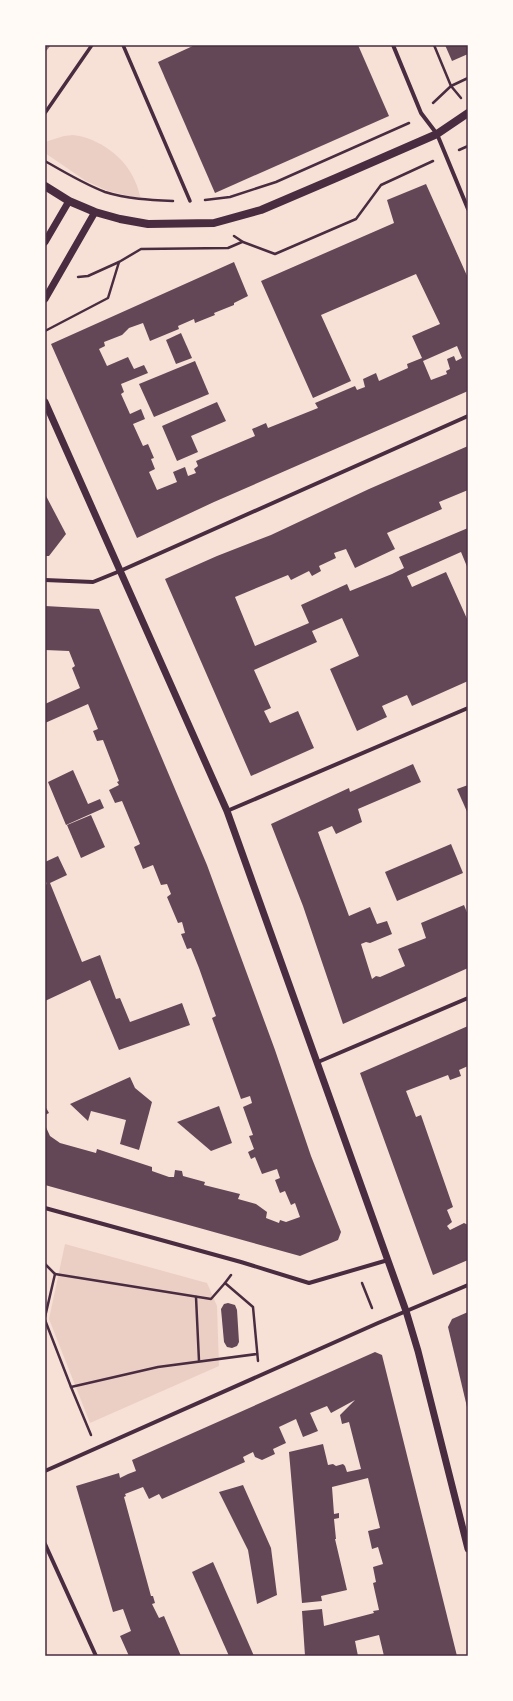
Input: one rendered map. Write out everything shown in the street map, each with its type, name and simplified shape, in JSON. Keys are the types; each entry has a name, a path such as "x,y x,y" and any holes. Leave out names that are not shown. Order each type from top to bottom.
{"main road":[{"path":"45,186 69,200 95,212 148,224 214,223 261,210 436,134 468,113"}],"street":[{"path":"45,113 92,45"},
{"path":"123,45 190,201"},
{"path":"393,45 422,113 436,134 468,209"},
{"path":"45,242 69,200"},
{"path":"45,299 95,212"},
{"path":"45,402 227,811 406,1311 418,1351 468,1549"},
{"path":"45,580 93,582 468,416"},
{"path":"227,811 468,708"},
{"path":"318,1062 468,998"},
{"path":"45,1208 240,1262 309,1283 388,1260"},
{"path":"45,1471 378,1323 468,1285"},
{"path":"45,1544 96,1656"}],"path":[{"path":"434,45 451,86 459,95 468,113"},
{"path":"45,161 77,180 106,192 141,199 190,201 230,197 276,182 408,125 451,86 468,78"},
{"path":"45,331 108,298 119,262 140,249 228,248 243,242 276,254 356,219 380,185 468,146"},
{"path":"45,1264 55,1274 211,1300 240,1262"},
{"path":"357,1269 378,1323"},
{"path":"55,1274 45,1319 71,1387 97,1448"},
{"path":"225,1283 253,1307 257,1354 262,1375"},
{"path":"196,1298 199,1361"},
{"path":"71,1387 158,1367 257,1354"}],"shaded area":[{"path":"73,135 92,140 110,150 118,157 131,172 141,199 108,191 86,181 45,153 45,142 64,136"},
{"path":"65,1244 207,1283 217,1306 219,1366 90,1423 49,1319"}],"building":[{"path":"195,45 358,45 389,116 215,193 158,62"},
{"path":"445,45 468,45 468,54 452,61"},
{"path":"426,184 468,278 468,391 214,502 137,538 51,344 234,262 248,296 234,303 234,305 214,313 215,315 195,323 194,319 178,326 179,329 150,341 143,323 129,328 122,335 104,342 105,346 99,349 107,366 128,357 134,369 144,365 148,373 121,384 124,392 121,394 130,414 141,409 145,419 133,424 143,446 148,444 154,458 151,459 155,469 149,472 157,490 177,482 173,472 185,467 188,476 196,473 194,469 198,466 196,461 255,436 252,429 266,423 268,428 318,408 315,403 355,386 357,390 365,387 363,379 376,373 379,381 408,368 407,364 422,358 412,336 440,324 416,274 321,315 351,381 313,398 261,281 394,223 387,200","holes":["457,346 462,358 456,361 454,356 447,359 450,369 446,371 447,374 431,380 423,361"]},
{"path":"181,333 192,358 176,364 166,340"},
{"path":"195,361 209,394 154,417 139,384"},
{"path":"217,402 226,421 191,436 198,452 177,461 162,426"},
{"path":"468,446 468,490 439,502 442,509 387,533 395,549 355,568 346,549 334,553 336,558 319,566 321,571 312,576 309,571 291,580 288,575 235,597 255,646 309,623 301,605 347,584 350,591 392,574 404,568 399,557 468,528 468,569 461,552 407,576 412,587 446,572 468,621 468,681 412,706 407,695 382,706 387,717 357,731 330,669 359,656 342,618 312,631 317,642 254,670 271,708 264,711 270,723 298,711 314,748 251,776 165,579 217,556 271,535 369,489"},
{"path":"45,494 66,534 49,556 45,556"},
{"path":"45,606 99,609 207,865 275,1050 311,1156 341,1232 338,1240 300,1256 45,1185 45,1125 50,1136 60,1143 96,1153 97,1149 152,1167 152,1171 169,1177 174,1177 175,1170 182,1171 183,1176 205,1182 204,1185 240,1194 238,1199 256,1204 267,1212 266,1218 279,1223 280,1220 286,1222 300,1217 295,1203 291,1205 285,1191 280,1193 275,1180 280,1178 277,1169 262,1174 255,1157 251,1159 248,1152 254,1149 249,1136 253,1135 243,1107 252,1103 250,1096 241,1099 212,1018 216,1016 199,968 191,948 187,949 181,934 185,933 182,922 178,923 167,897 171,894 167,884 161,885 153,865 143,869 134,847 140,844 122,801 115,803 109,790 119,785 117,782 119,781 103,740 97,741 93,731 98,729 88,704 45,723 45,704 80,688 72,668 75,666 69,651 45,650"},
{"path":"413,764 421,782 358,809 362,822 336,834 332,826 318,832 349,916 370,907 377,924 387,921 392,934 370,943 366,942 361,944 372,979 376,976 380,977 405,966 398,949 426,938 421,923 464,905 468,915 468,968 343,1024 303,906 271,824 349,788 350,792"},
{"path":"73,770 88,804 100,799 104,808 66,825 48,782"},
{"path":"468,785 468,814 457,789"},
{"path":"91,815 105,847 81,858 67,825"},
{"path":"451,844 463,873 397,901 385,872"},
{"path":"58,856 67,875 50,883 82,962 100,955 116,999 120,998 130,1022 182,1003 190,1025 119,1050 90,980 45,1001 45,885 47,884 45,879 45,862"},
{"path":"468,1026 468,1066 459,1070 461,1076 450,1080 448,1075 406,1091 416,1117 421,1115 453,1207 447,1210 452,1222 447,1226 450,1230 464,1223 468,1225 468,1260 433,1275 360,1073"},
{"path":"130,1077 135,1088 152,1102 139,1150 120,1144 126,1120 91,1111 88,1121 70,1104"},
{"path":"45,1106 49,1113 45,1115"},
{"path":"219,1106 232,1143 211,1151 177,1122"},
{"path":"228,1303 235,1305 237,1310 239,1342 237,1346 232,1348 227,1347 224,1342 221,1309 224,1304"},
{"path":"468,1312 467,1407 448,1327 452,1319"},
{"path":"375,1352 382,1355 457,1656 384,1656 379,1635 355,1641 358,1656 305,1656 302,1611 322,1609 324,1626 374,1613 373,1611 379,1610 373,1583 376,1582 373,1567 383,1564 378,1547 372,1549 368,1531 380,1528 368,1478 332,1487 334,1514 339,1513 339,1518 334,1519 335,1539 347,1590 321,1596 322,1601 302,1603 289,1452 323,1444 328,1465 333,1464 336,1466 343,1464 347,1472 361,1469 349,1422 342,1424 340,1415 355,1400 331,1413 327,1406 310,1413 318,1431 303,1437 296,1419 279,1427 286,1443 273,1449 275,1454 262,1460 255,1457 253,1452 243,1457 245,1462 162,1499 159,1494 149,1499 143,1487 125,1494 126,1496 124,1497 151,1596 153,1596 155,1603 152,1604 159,1618 164,1616 181,1656 129,1656 120,1636 131,1631 123,1609 113,1612 76,1486 119,1473 120,1478 136,1471 132,1460"},
{"path":"243,1485 271,1548 277,1595 257,1604 248,1550 219,1492"},
{"path":"213,1562 254,1656 229,1656 192,1572"}],"railway":[{"path":"45,50 49,45"}]}
